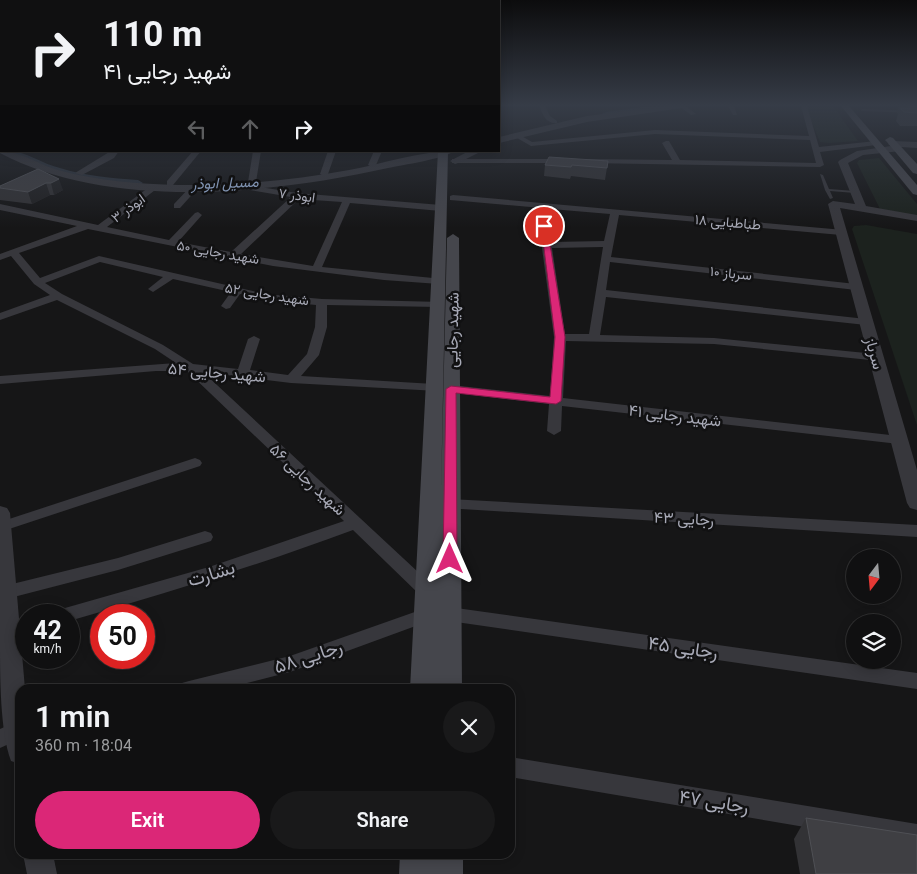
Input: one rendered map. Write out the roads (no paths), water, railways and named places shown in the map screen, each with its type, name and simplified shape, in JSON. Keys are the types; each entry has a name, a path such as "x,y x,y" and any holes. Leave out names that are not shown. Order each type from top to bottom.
{"main road":[{"path":"879,147 917,192"},
{"path":"895,147 917,171"},
{"name":"شهید رجایی","path":"423,684 426,590 443,389 447,203 446,153"},
{"name":"شهید رجایی","path":"447,203 438,304 450,504 449,684"},
{"path":"415,874 416,859"},
{"path":"447,859 447,874"}],"street":[{"path":"668,147 677,162"},
{"path":"583,161 820,166 815,147"},
{"path":"816,150 866,147"},
{"path":"862,209 842,162 847,158 876,147"},
{"path":"3,152 24,162 64,176 119,185 194,188 340,176 446,153 573,161"},
{"path":"21,152 50,164 79,172 127,180 170,183 249,184 462,152"},
{"path":"79,172 111,156 114,152"},
{"path":"170,183 196,152"},
{"path":"249,184 257,152"},
{"path":"324,174 332,152"},
{"path":"372,165 378,152"},
{"name":"ابوذر ۷","path":"249,184 297,196 347,200 447,203"},
{"name":"ابوذر ۳","path":"100,228 155,187"},
{"path":"177,206 194,188"},
{"path":"234,255 297,196"},
{"path":"317,268 347,200"},
{"path":"832,201 862,209 917,218"},
{"path":"832,201 917,228"},
{"name":"سرباز","path":"832,201 917,503"},
{"name":"طباطبایی ۱۸","path":"447,203 547,206 841,232"},
{"path":"547,206 544,226 560,337 554,431"},
{"name":"شهید رجایی ۵۰","path":"0,207 171,244 234,255 378,278 439,281"},
{"path":"594,338 608,244 615,212"},
{"path":"171,244 198,215"},
{"path":"0,256 88,226"},
{"path":"547,245 608,244"},
{"path":"13,252 38,282 58,296 160,347 190,368"},
{"name":"شهید رجایی ۵۲","path":"38,282 99,259 266,297 322,302 438,304"},
{"name":"سرباز ۱۰","path":"606,259 856,286"},
{"path":"153,289 171,275"},
{"path":"226,306 238,290"},
{"path":"601,293 866,322"},
{"path":"0,317 58,296"},
{"path":"291,379 313,355 321,327 322,302"},
{"path":"560,337 714,341 876,358"},
{"path":"242,373 254,339"},
{"name":"شهید رجایی ۵۴","path":"0,380 156,368 190,368 291,379 443,389"},
{"name":"شهید رجایی ۵۶","path":"190,368 426,590"},
{"name":"شهید رجایی ۴۱","path":"443,389 900,440"},
{"path":"15,619 6,592 0,520 195,463"},
{"name":"رجایی ۴۳","path":"450,504 917,532"},
{"name":"بشارت","path":"80,611 146,593 266,555 356,523"},
{"path":"6,592 118,564 205,537"},
{"name":"رجایی ۴۵","path":"449,614 917,681"},
{"name":"رجایی ۵۸","path":"209,684 290,664 426,615"},
{"path":"16,684 17,669"},
{"path":"14,738 15,710"},
{"name":"رجایی ۴۷","path":"515,768 917,835"},
{"path":"39,859 42,874"}],"lane":[{"path":"821,175 832,201 855,192"}],"waterway":[{"name":"مسیل ابوذر","path":"14,152 26,159 56,170 89,178 138,183"}]}
